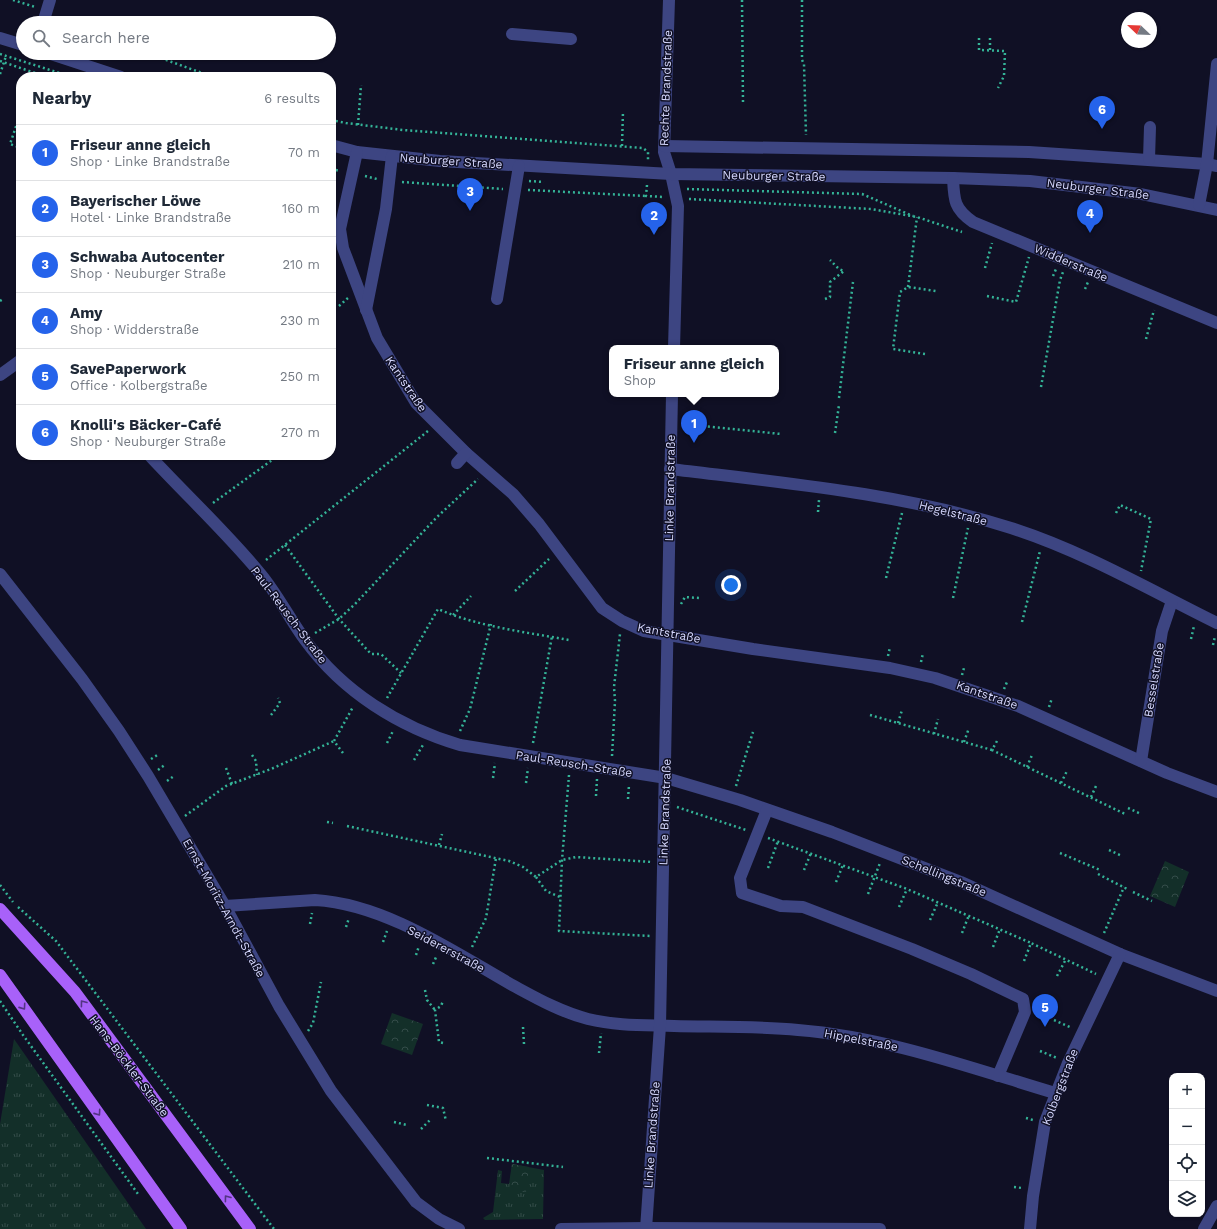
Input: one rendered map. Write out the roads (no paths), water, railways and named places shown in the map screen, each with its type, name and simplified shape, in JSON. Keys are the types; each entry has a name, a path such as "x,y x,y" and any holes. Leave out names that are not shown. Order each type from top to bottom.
{"main road":[{"name":"Hans-Böckler-Straße","path":"0,909 75,992 250,1229"},
{"path":"0,975 181,1229"}],"street":[{"path":"45,16 50,0"},
{"name":"Rechte Brandstraße","path":"669,0 664,152 672,174"},
{"path":"512,34 571,39"},
{"path":"5,39 16,43"},
{"path":"69,60 106,72"},
{"path":"1199,205 1212,165 1217,64"},
{"path":"1149,160 1150,127"},
{"name":"Neuburger Straße","path":"336,146 357,152 392,156 519,166 672,174 953,178 1030,181 1141,194 1217,210"},
{"path":"664,146 1029,152 1212,165"},
{"name":"Kantstraße","path":"336,226 352,174 357,152"},
{"path":"366,310 386,210 392,156"},
{"path":"497,299 519,166"},
{"path":"672,174 678,206 674,345"},
{"name":"Widderstraße","path":"953,178 954,197 957,207 963,215 973,222 1217,323"},
{"name":"Kantstraße","path":"336,231 377,338 394,369 416,403 466,453 513,494 602,608 622,621 644,631 753,649 852,662 935,678 1031,711 1141,761 1217,792"},
{"path":"0,375 16,364"},
{"name":"Linke Brandstraße","path":"646,1228 660,1026 666,778 672,397"},
{"path":"457,463 466,453"},
{"name":"Paul-Reusch-Straße","path":"154,460 255,568 304,639 324,664 350,688 399,721 426,729 454,743 496,746 530,757 666,778"},
{"name":"Hegelstraße","path":"670,469 828,488 905,501 970,516 1043,540 1139,584 1217,623"},
{"name":"Ernst-Moritz-Arndt-Straße","path":"0,574 119,731 176,822 225,906 279,1006 331,1091 416,1202 439,1219 460,1229"},
{"name":"Besselstraße","path":"1141,761 1162,631 1172,601"},
{"name":"Schellingstraße","path":"666,778 732,798 885,852 962,882 1120,954 1217,990"},
{"path":"767,810 740,878 742,893 781,906 803,907 912,949 971,974 1023,999 1025,1012 998,1076"},
{"name":"Seidererstraße","path":"225,906 307,900 329,901 403,925 557,1008 602,1022 630,1026 660,1026"},
{"name":"Kolbergstraße","path":"1030,1229 1033,1196 1045,1122 1055,1093 1068,1063 1120,954"},
{"name":"Hippelstraße","path":"660,1026 757,1027 834,1033 879,1042 1055,1093"},
{"path":"1204,1229 1217,1206"},
{"path":"561,1229 880,1229"}],"place":[{"name":"Knolli's Bäcker-Café","path":"1102,129"},
{"name":"Schwaba Autocenter","path":"470,211"},
{"name":"Amy","path":"1090,233"},
{"name":"Bayerischer Löwe","path":"654,235"},
{"name":"Friseur anne gleich","path":"694,443"},
{"name":"SavePaperwork","path":"1045,1027"}]}
